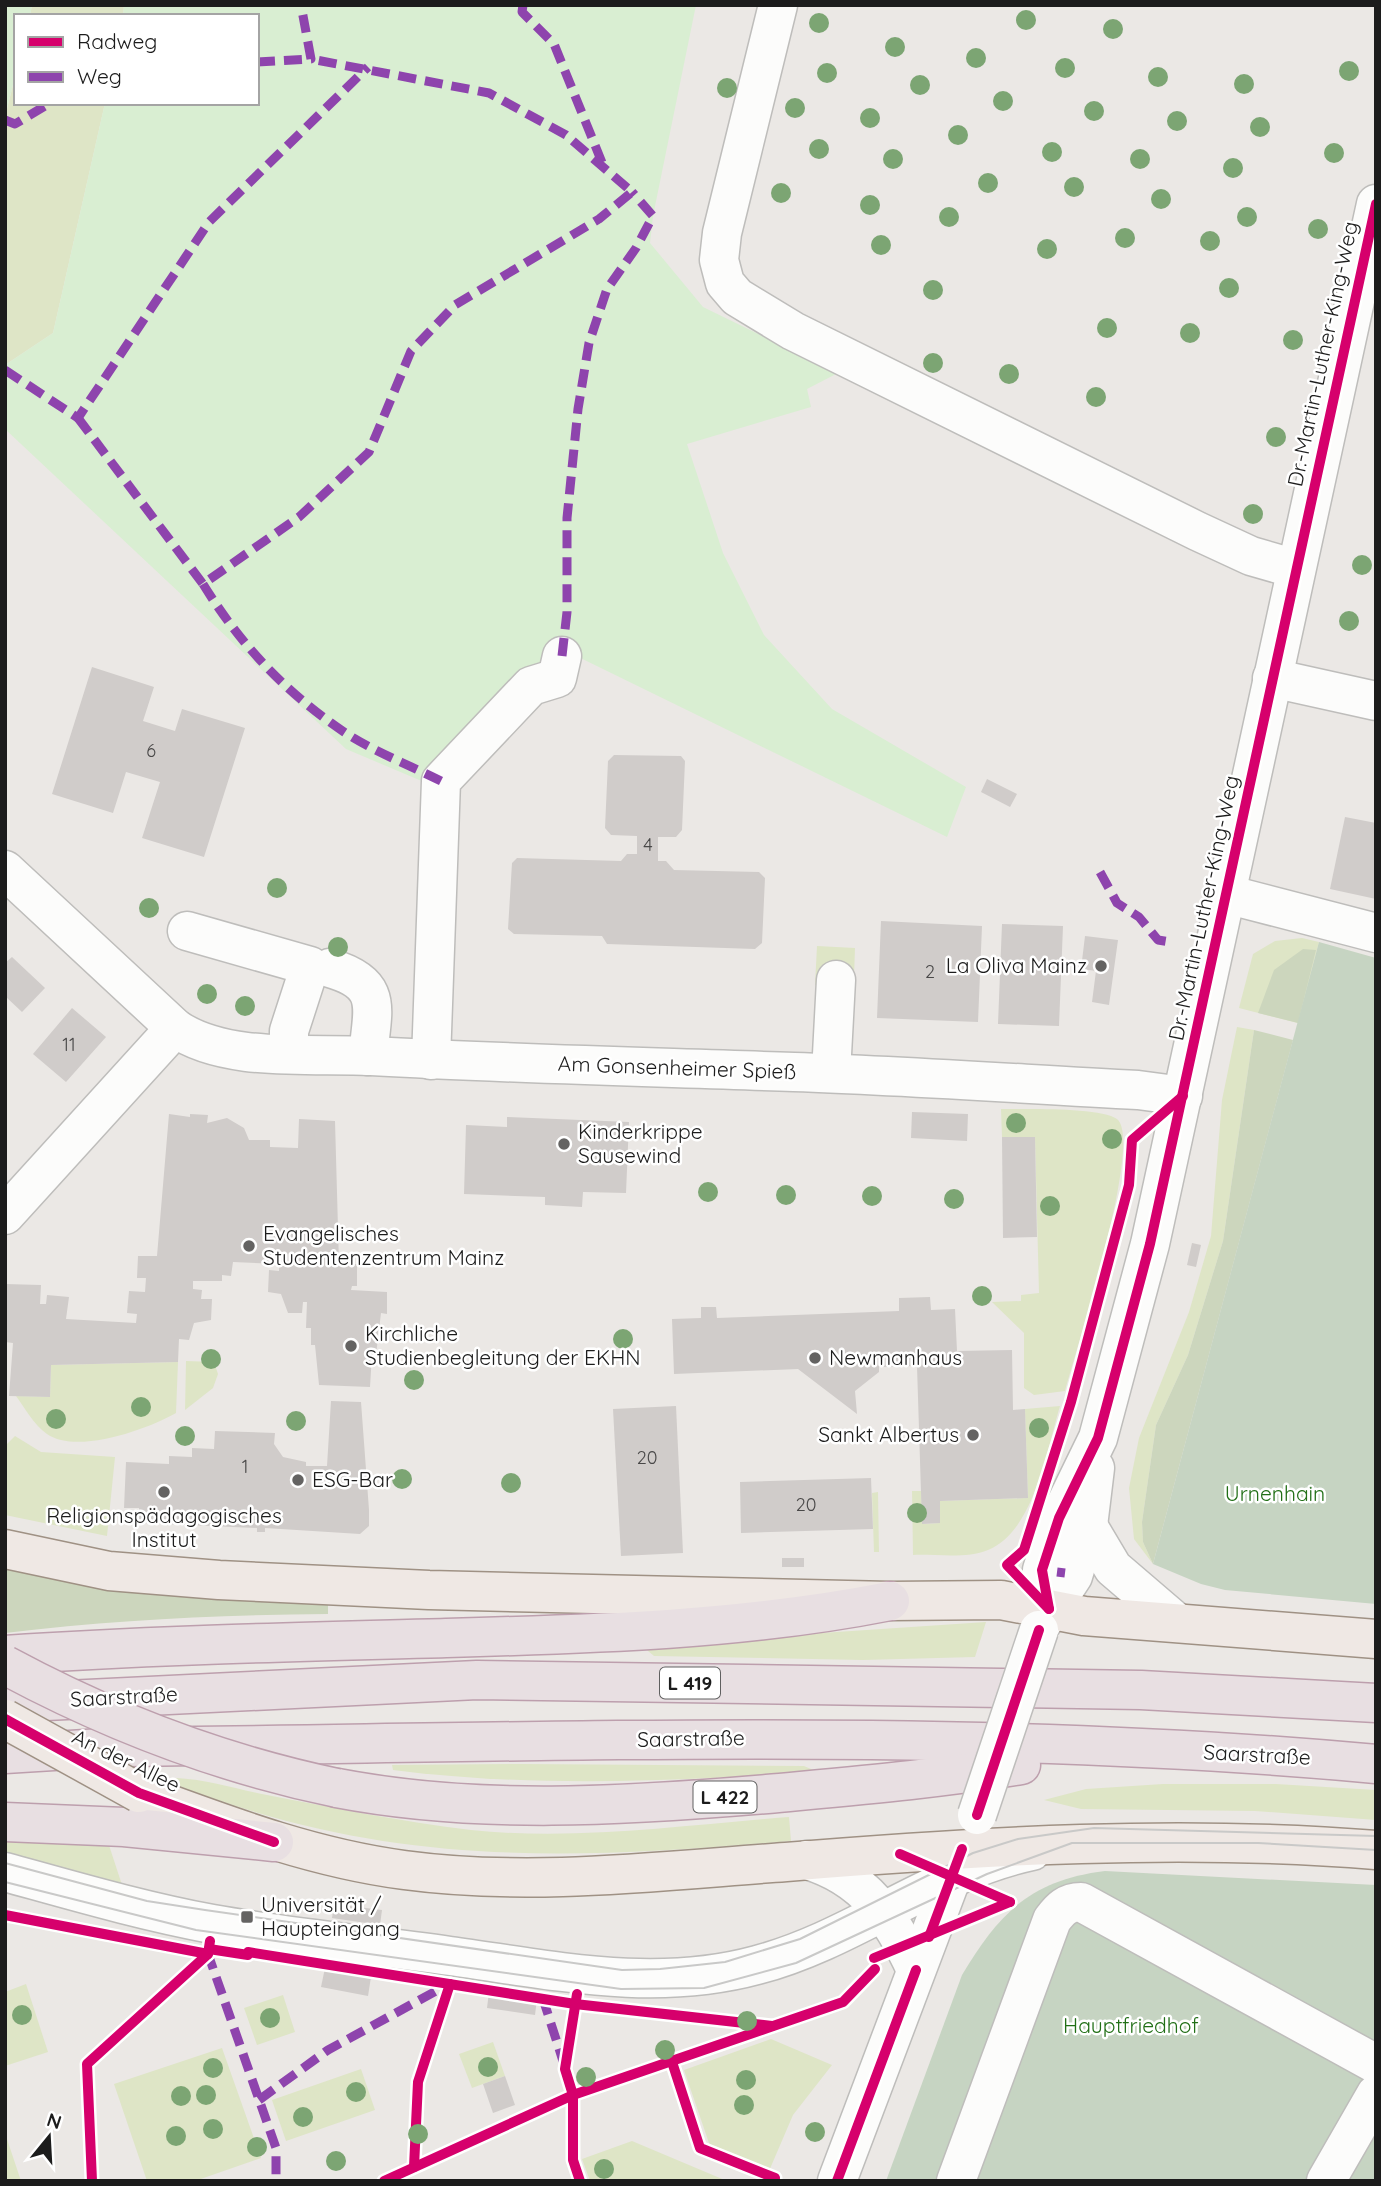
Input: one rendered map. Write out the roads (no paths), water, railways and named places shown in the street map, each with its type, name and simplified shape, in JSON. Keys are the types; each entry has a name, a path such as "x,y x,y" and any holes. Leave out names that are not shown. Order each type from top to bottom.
{"highway":[{"path":"5,1655 115,1647 618,1634 833,1612 890,1601"},
{"name":"L 422","path":"5,1665 132,1725 288,1778 402,1800 471,1804 582,1804 710,1798 938,1779 1111,1749"},
{"name":"Saarstraße","path":"5,1703 477,1680 1141,1690 1376,1703"},
{"name":"Saarstraße","path":"5,1754 118,1747 837,1738 1297,1756 1376,1764"},
{"path":"5,1822 124,1827 274,1842"}],"main road":[{"path":"5,1549 109,1571 219,1580 429,1590 890,1601 1001,1600 1044,1619 1084,1616 1376,1639"},
{"name":"An der Allee","path":"5,1719 139,1794 274,1842"},
{"path":"274,1842 404,1870 477,1876 566,1877 963,1847 1072,1843 1258,1843 1376,1850"}],"street":[{"path":"778,5 722,233 719,260 725,283 737,297 793,331 1197,531 1251,556 1296,569"},
{"name":"Dr.-Martin-Luther-King-Weg","path":"1044,1619 1073,1576 1088,1526 1098,1438 1150,1244 1376,204"},
{"path":"431,1060 441,781 531,686 557,678 562,656"},
{"path":"1272,678 1376,701"},
{"name":"Am Gonsenheimer Spieß","path":"5,870 175,1028 194,1041 214,1046 289,1053 431,1060 831,1073 1138,1090 1183,1096"},
{"path":"1226,894 1376,933"},
{"path":"187,931 310,965 289,1031 289,1053"},
{"path":"330,968 348,974 369,990 372,1005 368,1056"},
{"path":"831,1073 835,981"},
{"path":"5,1215 175,1028"},
{"name":"Dr.-Martin-Luther-King-Weg","path":"1044,1619 1042,1570 1059,1518 1098,1438"},
{"path":"1088,1526 1113,1568 1176,1622"},
{"path":"837,2181 963,1847 1044,1619"},
{"path":"922,1953 961,1907 997,1882 1072,1843"},
{"path":"5,1872 212,1924 623,1979 703,1976 757,1966 797,1952 883,1910 963,1847"},
{"path":"807,1860 825,1866 861,1885 922,1953"},
{"path":"956,2181 1052,1920 1060,1909 1072,1902 1082,1902 1376,2064"},
{"path":"1333,2178 1376,2094"}],"tram line":[{"path":"5,1863 147,1901 622,1970 725,1962 800,1939 973,1853 1018,1839 1094,1828 1376,1836"},
{"path":"5,1882 196,1930 621,1989 704,1988 796,1963 987,1874 1072,1843 1258,1843 1376,1850"}],"place":[{"name":"La Oliva Mainz","path":"1101,966"},
{"name":"Kinderkrippe Sausewind","path":"564,1144"},
{"name":"Evangelisches Studentenzentrum Mainz","path":"249,1246"},
{"name":"Kirchliche Studienbegleitung der EKHN","path":"351,1346"},
{"name":"Newmanhaus","path":"815,1358"},
{"name":"Sankt Albertus","path":"973,1435"},
{"name":"ESG-Bar","path":"298,1480"},
{"name":"Religionspädagogisches Institut","path":"164,1492"},
{"name":"Universität / Haupteingang","path":"247,1917"}],"park label":[{"name":"Urnenhain","path":"1275,1494"},
{"name":"Hauptfriedhof","path":"1131,2026"}]}
